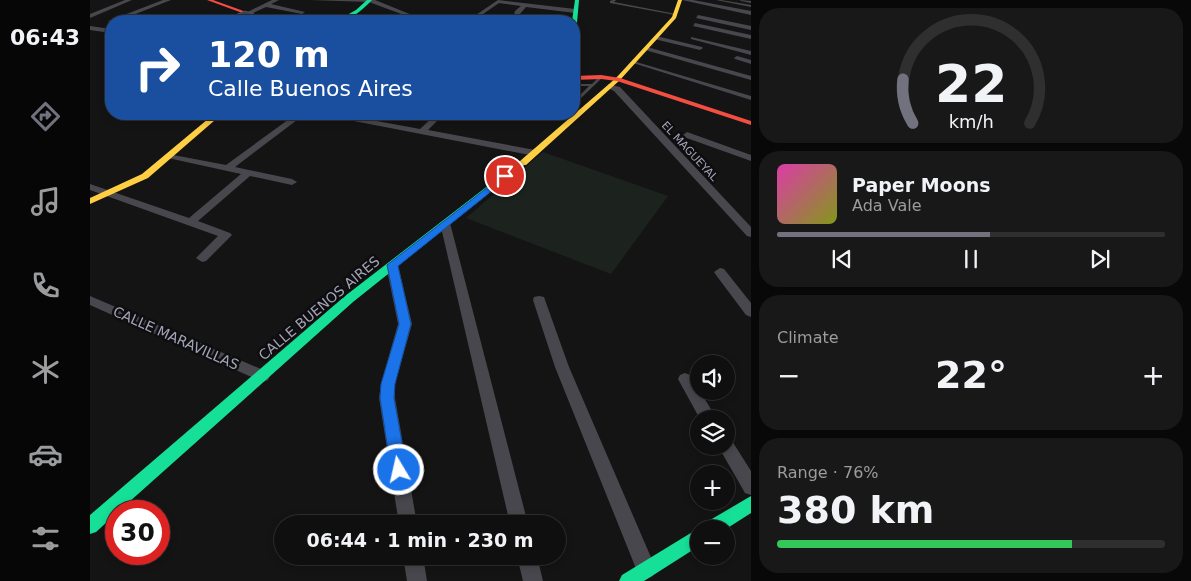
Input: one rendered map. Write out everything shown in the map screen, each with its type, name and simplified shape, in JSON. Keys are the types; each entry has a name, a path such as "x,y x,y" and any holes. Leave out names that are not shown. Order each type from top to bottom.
{"street":[{"path":"90,16 129,0"},
{"path":"127,15 168,0"},
{"path":"209,0 250,15"},
{"path":"247,14 276,0"},
{"path":"313,0 370,0 403,15"},
{"path":"351,15 370,0"},
{"path":"685,0 751,13"},
{"path":"479,15 500,1 525,5 576,5"},
{"path":"266,5 302,12"},
{"path":"518,15 517,12 525,5"},
{"path":"677,8 647,49 751,78"},
{"path":"90,9 106,10"},
{"path":"698,17 751,28"},
{"path":"92,28 105,23"},
{"path":"695,25 751,37"},
{"path":"92,28 105,30"},
{"path":"701,33 751,45"},
{"path":"656,38 700,48"},
{"path":"693,38 751,53"},
{"name":"CALLE BUENOS AIRES","path":"580,113 647,49"},
{"path":"737,58 751,62"},
{"path":"635,62 751,98"},
{"path":"580,70 596,81"},
{"path":"580,79 614,82 751,123"},
{"name":"EL MAGUEYAL","path":"614,82 617,89 751,234"},
{"path":"90,201 145,176 171,156 211,120"},
{"path":"229,167 293,120"},
{"path":"359,120 535,153"},
{"path":"422,132 434,120"},
{"name":"CALLE BUENOS AIRES","path":"90,526 349,299 535,153 572,120"},
{"path":"687,135 751,158"},
{"path":"171,156 292,182"},
{"path":"191,222 250,172"},
{"path":"90,187 226,235 202,258"},
{"path":"445,223 517,515"},
{"path":"392,265 405,324 388,384 387,398 406,515"},
{"path":"720,272 751,312"},
{"name":"CALLE MARAVILLAS","path":"90,300 262,376"},
{"path":"539,300 562,367 646,569"},
{"path":"685,379 704,410"},
{"path":"731,455 751,487"},
{"path":"725,520 751,504"},
{"path":"628,581 690,542"},
{"path":"414,565 417,581"},
{"path":"529,565 533,581"}],"lane":[{"path":"615,0 611,2 677,8"},
{"path":"621,0 677,8"},
{"path":"717,0 751,6"},
{"path":"741,0 751,2"},
{"path":"580,84 596,81"},
{"path":"580,97 596,81"}],"shaded area":[{"path":"543,152 668,196 611,274 466,218"}],"building":[{"path":"245,11 254,14 252,15 235,15"}],"traffic: fast":[{"path":"350,15 370,0"},
{"path":"575,15 577,0"},
{"path":"90,526 349,299 523,163"},
{"path":"725,520 751,504"},
{"path":"628,581 690,542"}],"traffic: slow":[{"path":"580,113 618,79 674,17 680,0"},
{"path":"90,201 145,176 211,120"},
{"path":"523,163 572,120"}],"traffic: jam":[{"path":"209,0 251,15"},
{"path":"580,78 618,79 751,123"}],"route":[{"path":"399,470 387,398 388,384 405,324 392,265 505,176"}]}
